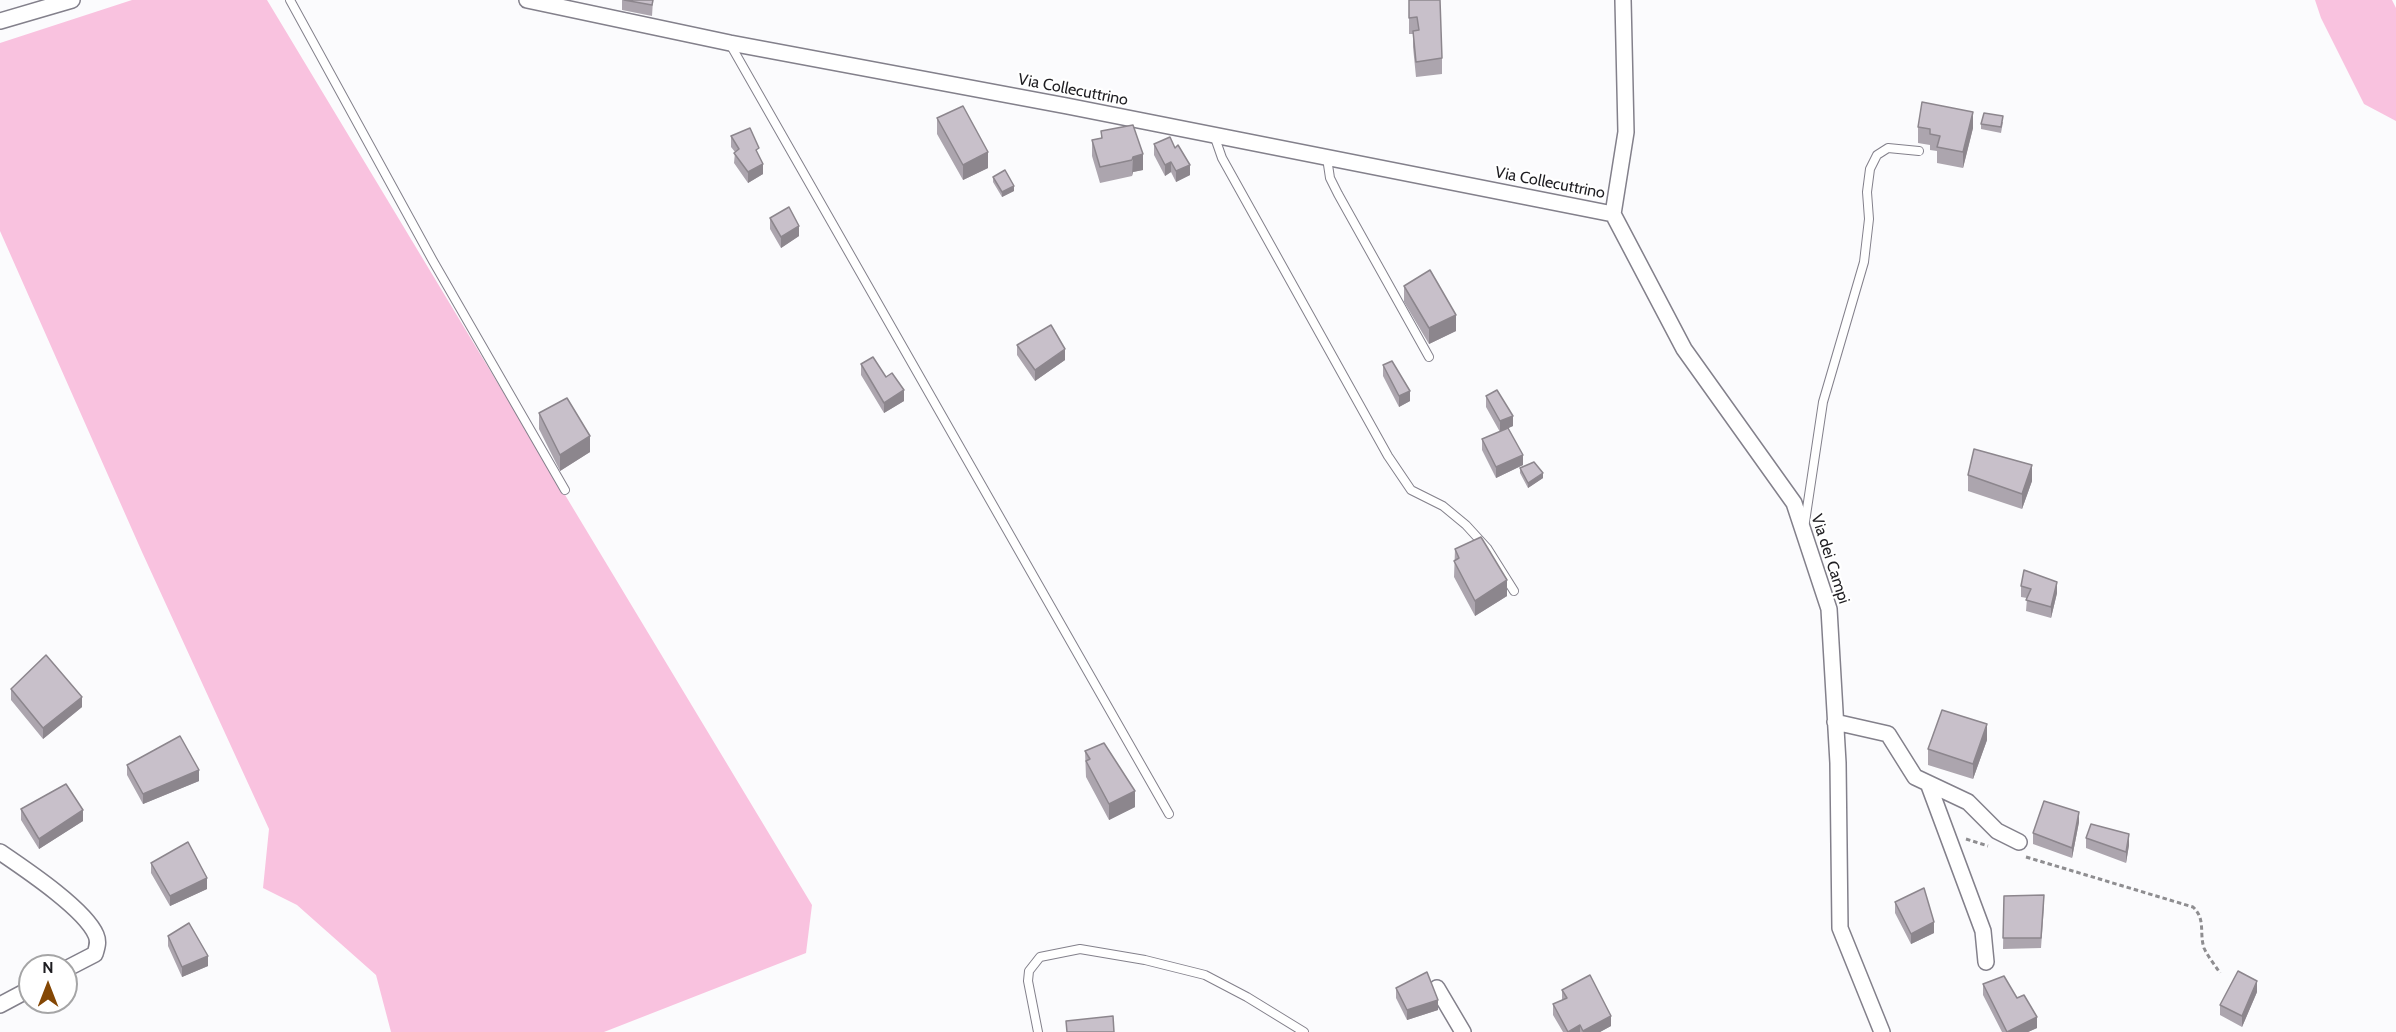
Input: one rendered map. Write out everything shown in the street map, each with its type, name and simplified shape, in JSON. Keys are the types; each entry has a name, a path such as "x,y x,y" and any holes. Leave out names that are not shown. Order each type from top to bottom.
{"street":[{"path":"0,21 72,0"},
{"name":"Via Collecuttrino","path":"527,0 730,44 1214,135 1612,214"},
{"path":"1612,214 1626,132 1623,0"},
{"name":"Via dei Campi","path":"1612,214 1684,350 1794,503 1829,609 1835,722 1840,927 1882,1032"},
{"path":"1835,722 1888,734 1915,777 1968,802 1997,831 2019,842"},
{"path":"1928,783 1983,931 1986,962"},
{"path":"0,852 59,896 87,921 96,934 98,944 96,954 78,963"},
{"path":"1437,988 1463,1032"},
{"path":"0,1005 18,995"}],"lane":[{"path":"290,0 433,261 565,490"},
{"path":"730,44 1169,814"},
{"path":"1214,135 1222,158 1388,456 1411,490 1443,507 1473,532 1487,548 1514,591"},
{"path":"1803,532 1823,402 1864,262 1869,219 1867,192 1870,169 1877,155 1888,148 1919,151"},
{"path":"1327,158 1330,178 1338,194 1429,357"},
{"path":"1038,1032 1028,981 1029,971 1040,957 1080,948 1145,960 1205,975 1247,997 1304,1032"}],"path":[{"path":"1947,834 1992,847"},
{"path":"2025,857 2193,907 2200,913 2203,946 2220,973"}],"shaded area":[{"path":"132,0 267,0 812,905 806,953 604,1032 391,1032 376,975 297,905 263,888 269,829 142,552 0,231 0,43"},
{"path":"2315,0 2392,0 2396,8 2396,121 2364,104 2321,18"}],"building":[{"path":"624,0 653,0 652,5"},
{"path":"1409,0 1440,0 1442,58 1416,62 1413,31 1419,30 1417,17 1409,18"},
{"path":"1922,102 1973,112 1963,152 1937,147 1940,136 1930,134 1930,129 1918,127"},
{"path":"963,106 988,152 963,165 937,118"},
{"path":"1984,113 2003,116 2001,127 1981,124"},
{"path":"1133,125 1143,154 1133,157 1132,160 1100,167 1092,140 1102,138 1101,131"},
{"path":"750,128 759,148 756,150 763,164 748,172 734,153 739,149 731,136"},
{"path":"1170,137 1175,148 1178,145 1190,165 1176,171 1171,162 1165,165 1154,144"},
{"path":"1005,170 1014,186 1002,192 993,177"},
{"path":"789,207 799,226 781,237 770,218"},
{"path":"1430,270 1456,315 1429,328 1404,286"},
{"path":"1051,325 1065,349 1035,370 1017,345"},
{"path":"873,357 886,377 892,373 904,390 884,403 861,364"},
{"path":"1392,361 1410,391 1399,396 1383,365"},
{"path":"1497,390 1513,416 1500,421 1486,396"},
{"path":"567,398 590,436 560,455 539,413"},
{"path":"1508,428 1523,455 1496,467 1482,439"},
{"path":"1974,449 2032,465 2022,494 1968,475"},
{"path":"1534,462 1543,473 1528,483 1520,468"},
{"path":"1481,537 1507,580 1475,601 1454,561 1459,558 1455,549"},
{"path":"2024,570 2057,582 2051,607 2026,600 2031,589 2021,586"},
{"path":"46,655 82,697 43,728 11,689"},
{"path":"1942,710 1987,724 1973,764 1928,749"},
{"path":"180,736 199,770 143,794 127,765"},
{"path":"1104,743 1135,791 1109,804 1086,761 1090,759 1085,751"},
{"path":"66,784 83,810 39,839 21,809"},
{"path":"2044,801 2079,812 2072,848 2033,833"},
{"path":"2091,824 2129,834 2126,852 2086,838"},
{"path":"188,842 207,878 170,896 151,863"},
{"path":"1924,888 1934,922 1911,934 1895,902"},
{"path":"2044,895 2041,938 2003,938 2004,896"},
{"path":"189,923 208,956 182,967 168,936"},
{"path":"2238,971 2257,981 2242,1016 2220,1005"},
{"path":"1427,972 1438,1000 1407,1010 1396,988"},
{"path":"1590,975 1611,1016 1583,1031 1580,1025 1568,1032 1553,1004 1567,998 1562,990"},
{"path":"2004,976 2017,998 2024,995 2037,1017 2007,1032 1983,984"},
{"path":"1113,1016 1114,1032 1067,1032 1066,1021"}]}
